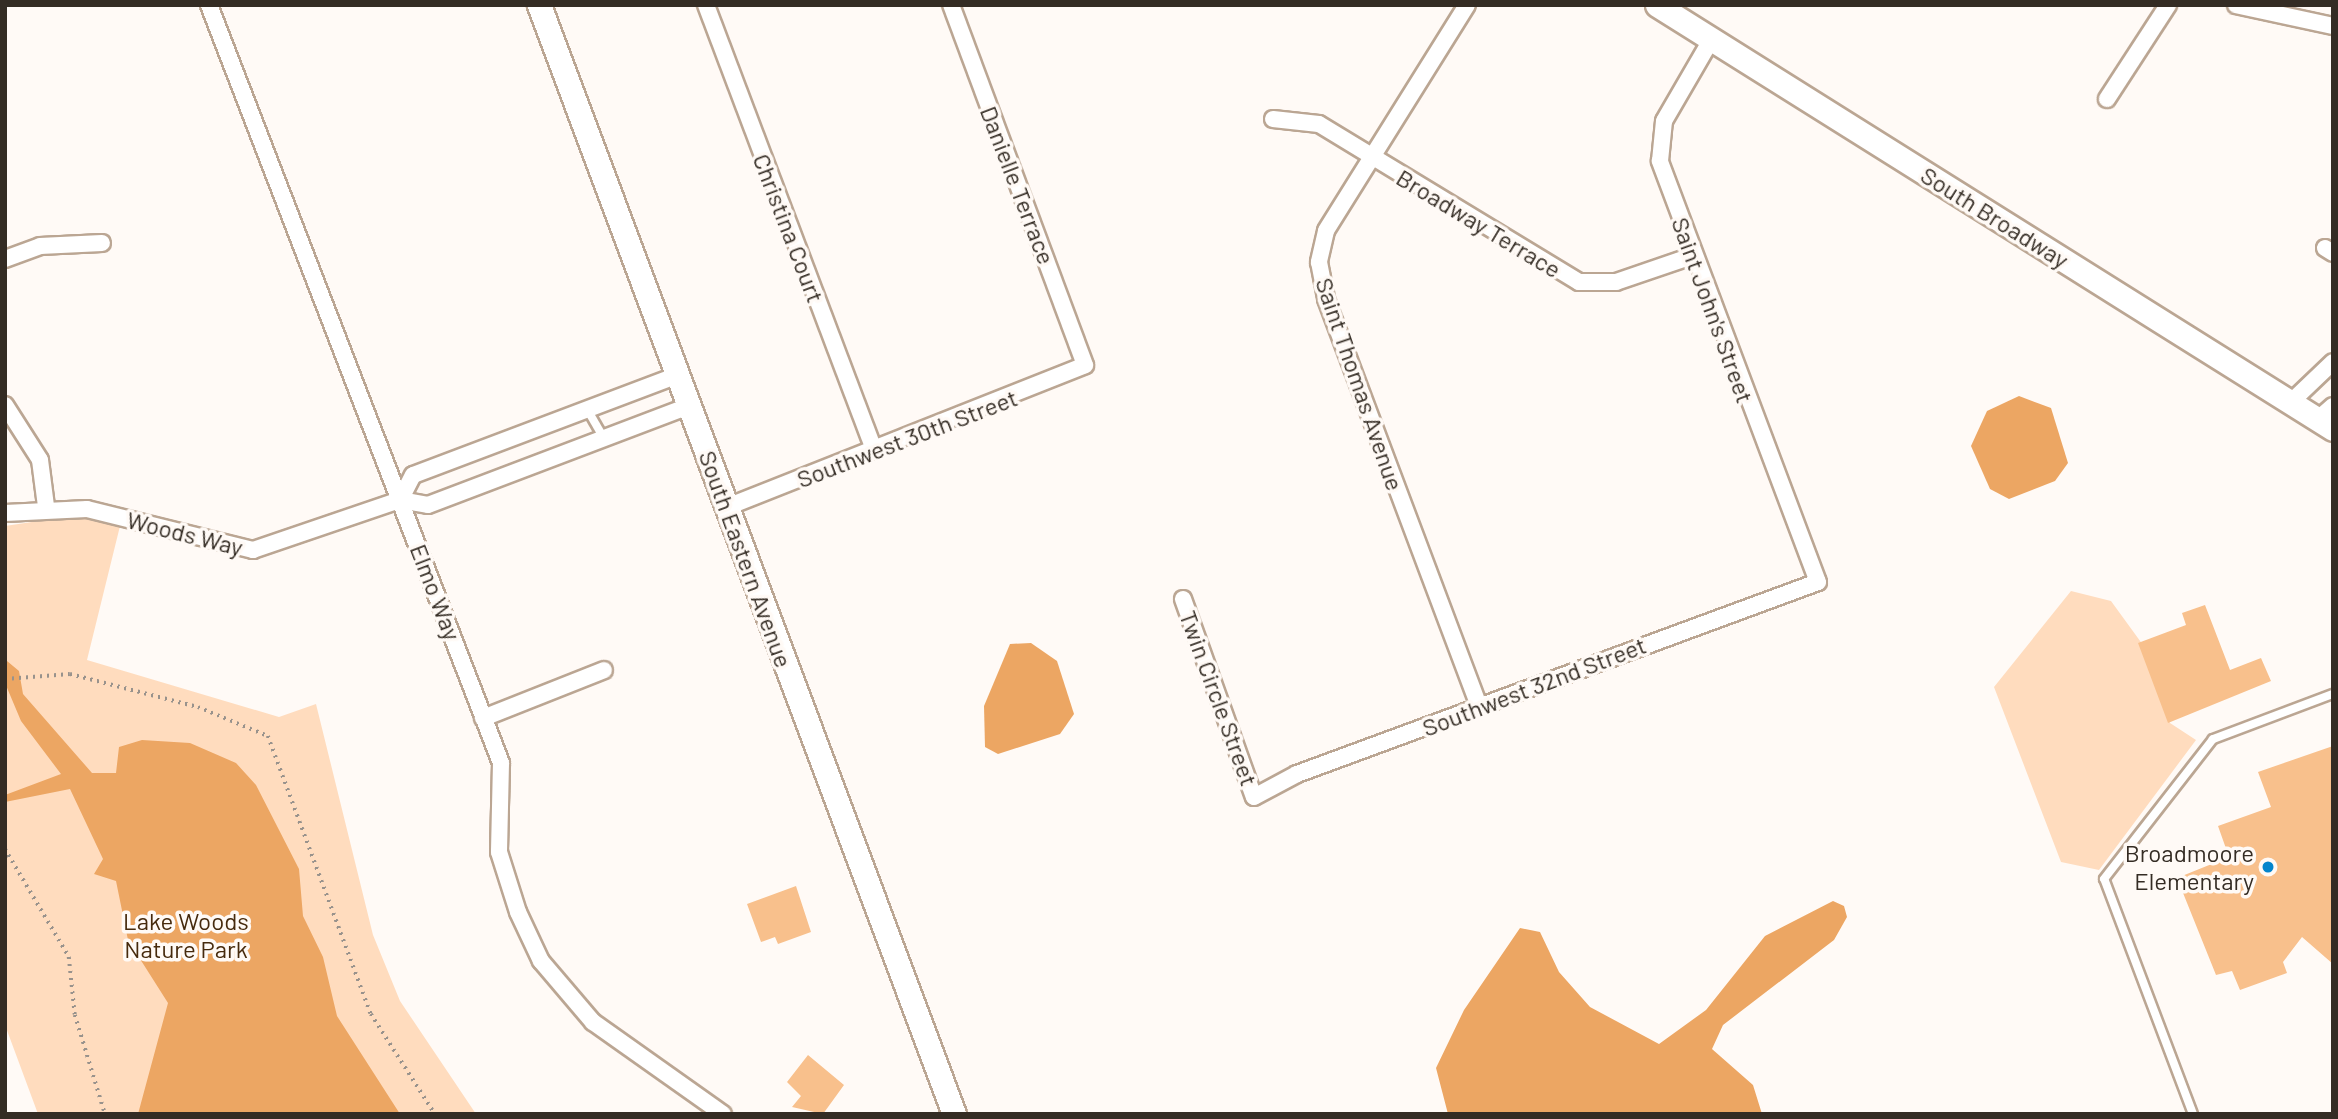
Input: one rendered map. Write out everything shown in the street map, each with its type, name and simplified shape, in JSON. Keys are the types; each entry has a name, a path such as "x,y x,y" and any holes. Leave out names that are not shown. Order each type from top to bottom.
{"street":[{"name":"Elmo Way","path":"209,5 484,718 505,780 498,839 505,878 541,961 624,1050 723,1114"},
{"name":"South Eastern Avenue","path":"539,5 954,1114"},
{"name":"Christina Court","path":"706,5 874,450"},
{"name":"Danielle Terrace","path":"951,5 1085,365"},
{"name":"Saint Thomas Avenue","path":"1467,5 1326,231 1321,278 1479,707"},
{"name":"South Broadway","path":"1657,5 2290,403 2328,418"},
{"path":"2107,99 2168,5"},
{"path":"2236,5 2333,26"},
{"name":"Saint John's Street","path":"1712,40 1674,99 1660,140 1660,161 1692,256 1818,582"},
{"name":"Broadway Terrace","path":"1273,119 1319,124 1579,282 1616,282 1692,256"},
{"path":"5,259 40,246 102,243"},
{"path":"2290,403 2333,362"},
{"name":"Southwest 30th Street","path":"727,507 1085,365"},
{"path":"400,500 413,475 678,374"},
{"path":"5,405 40,460 46,506"},
{"name":"Woods Way","path":"5,513 46,506 87,509 253,550 400,500 428,505 689,405"},
{"name":"Southwest 32nd Street","path":"1254,797 1297,774 1818,582"},
{"name":"Twin Circle Street","path":"1183,599 1254,797"},
{"path":"484,718 604,670"}],"lane":[{"path":"587,410 604,438"},
{"path":"2193,1114 2104,879 2213,740 2333,694"}],"path":[{"path":"5,679 25,675 70,674 198,707 268,736 371,1014 435,1114"},
{"path":"5,849 69,957 75,1015 106,1114"}],"green space":[{"name":"Lake Woods Nature Park","path":"72,516 120,526 87,660 279,717 316,704 373,935 400,1001 476,1114 38,1114 5,1025 5,526"},
{"path":"2071,591 2111,601 2143,645 2170,723 2196,740 2099,870 2061,862 1994,687"}],"shaded area":[{"path":"2019,396 2051,408 2068,463 2055,481 2009,499 1990,489 1971,446 1987,411"},
{"path":"1031,643 1057,661 1074,714 1060,734 998,754 985,747 984,706 1010,644"},
{"path":"7,661 19,671 23,694 92,773 116,773 119,747 142,740 190,743 236,763 256,785 299,869 303,916 323,957 337,1016 400,1114 138,1114 168,1003 128,940 116,881 94,874 103,859 70,789 5,802 5,795 61,774 21,721 5,683"},
{"path":"1833,901 1844,906 1847,917 1834,940 1723,1025 1712,1049 1753,1085 1762,1114 1448,1114 1436,1068 1464,1010 1520,928 1540,932 1559,972 1590,1007 1659,1044 1706,1010 1765,936"}],"building":[{"path":"2205,605 2230,670 2261,658 2271,681 2168,723 2138,643 2186,625 2182,613"},
{"name":"Broadmoore Elementary","path":"2333,746 2333,964 2302,937 2283,962 2287,973 2240,990 2232,971 2216,975 2177,878 2229,857 2218,826 2271,807 2258,772"},
{"path":"796,886 811,932 778,944 775,937 761,942 747,904"},
{"path":"808,1055 844,1085 823,1114 792,1107 801,1096 787,1082"}],"place":[{"name":"Broadmoore Elementary","path":"2268,867"}]}
